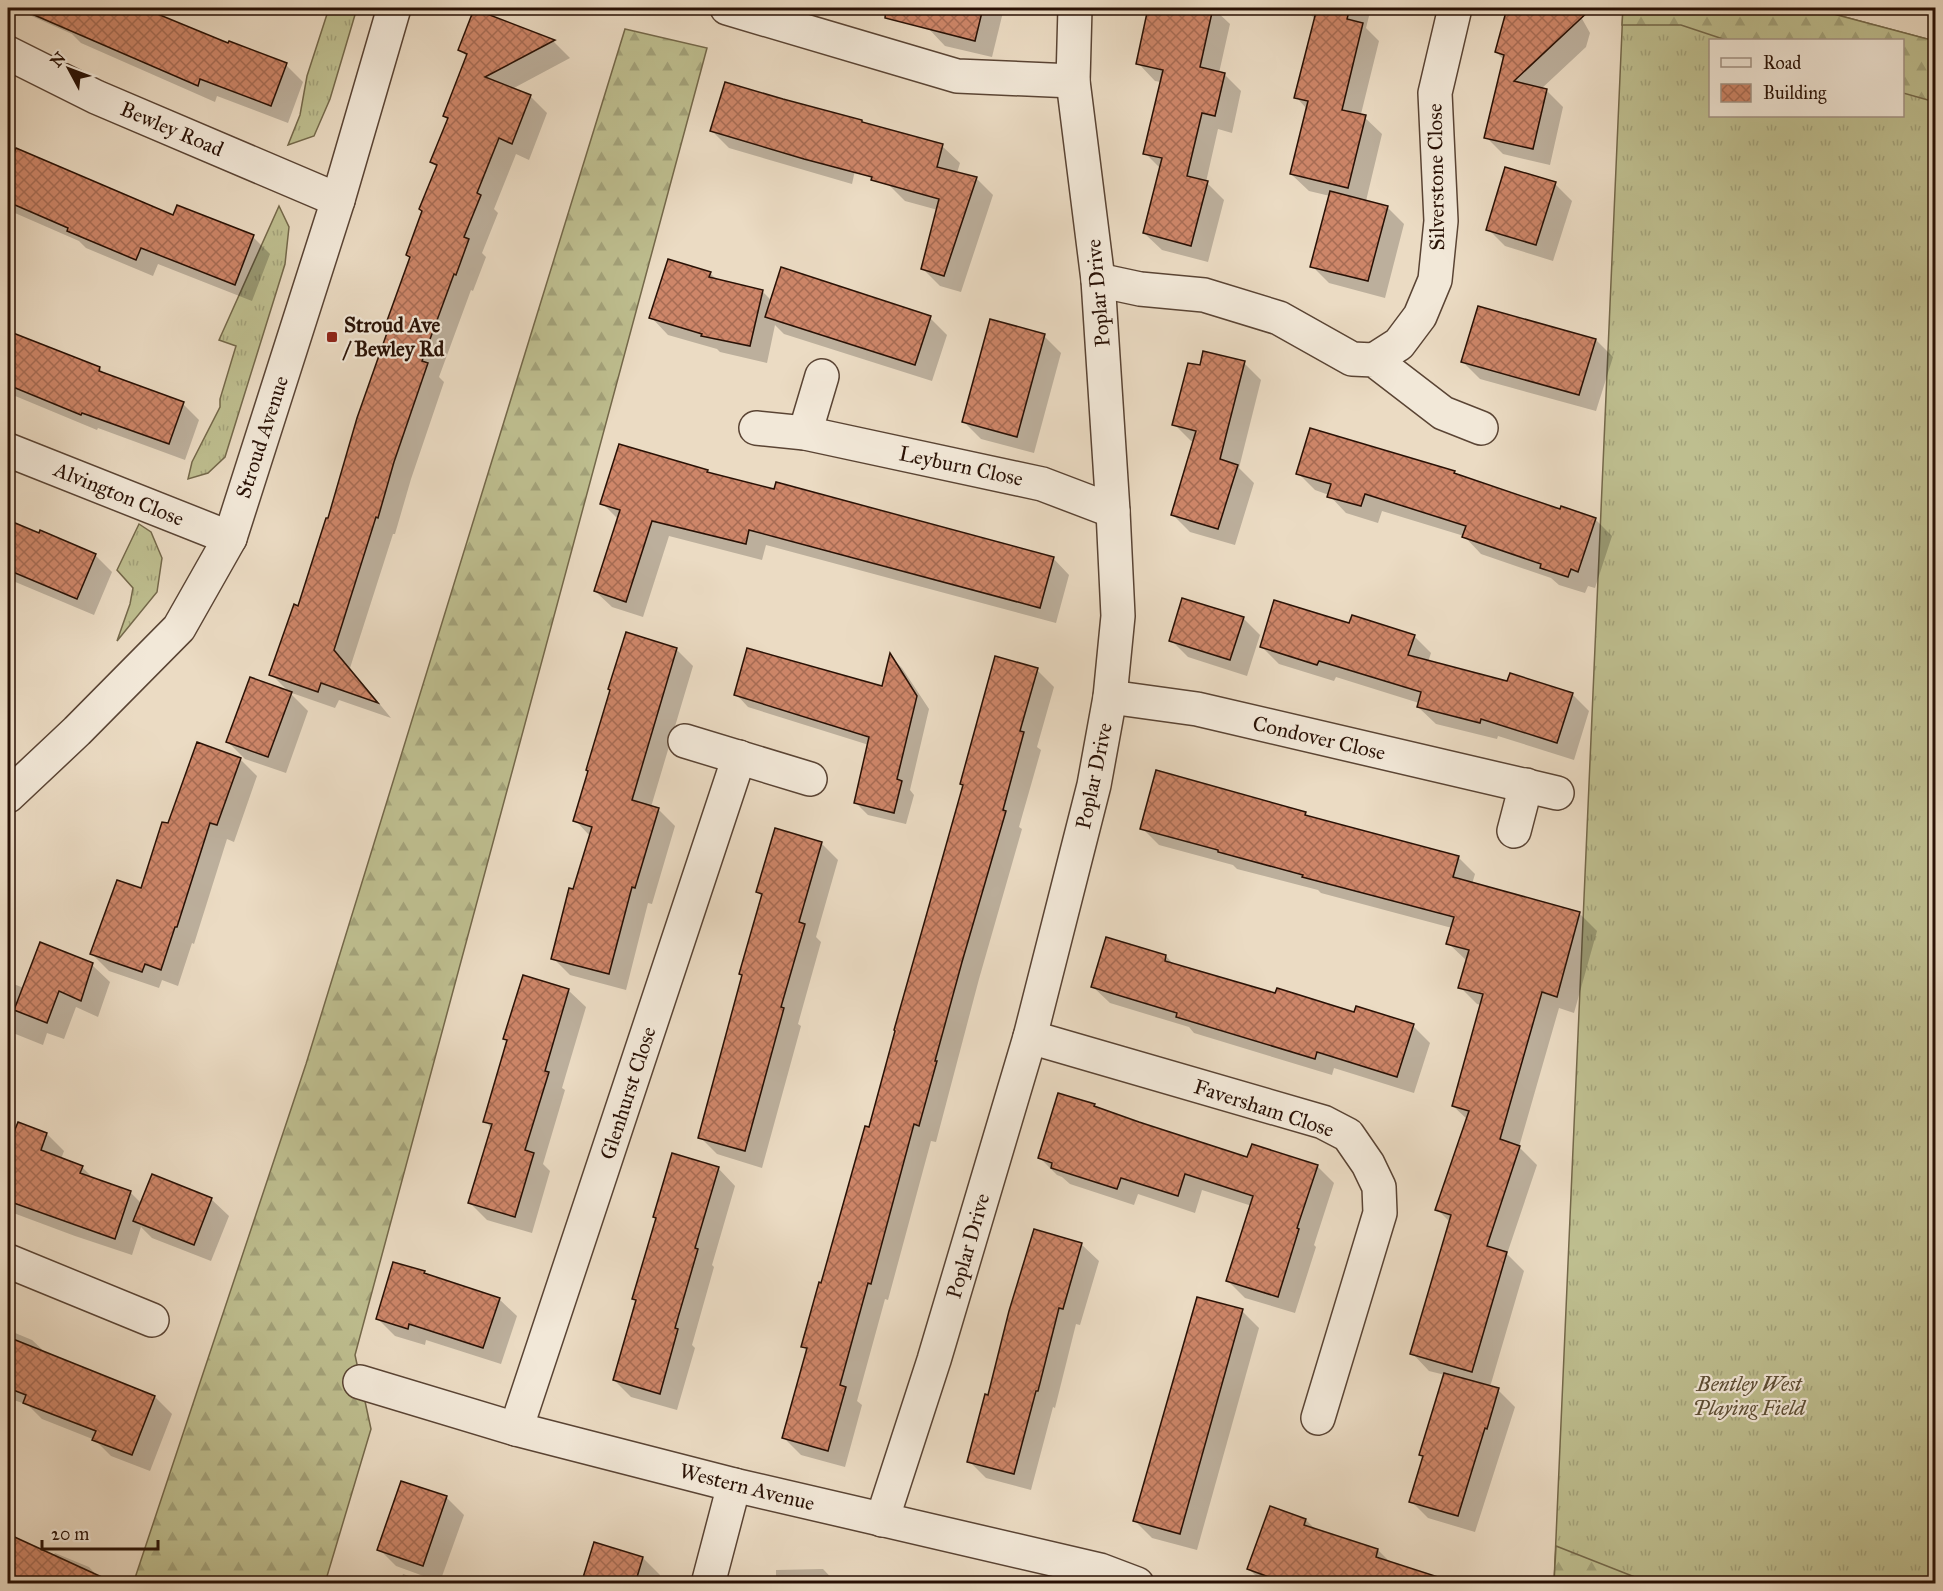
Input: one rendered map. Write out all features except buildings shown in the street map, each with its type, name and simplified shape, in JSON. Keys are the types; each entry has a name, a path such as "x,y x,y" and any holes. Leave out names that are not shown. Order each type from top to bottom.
{"street":[{"name":"Stroud Avenue","path":"8,796 77,731 179,628 230,538 338,200 394,8"},
{"path":"727,8 957,76 1073,81"},
{"name":"Poplar Drive","path":"882,1520 934,1360 1030,1037 1094,785 1110,697 1118,616 1113,512 1098,280 1073,81 1075,8"},
{"name":"Silverstone Close","path":"1374,360 1399,344 1420,316 1436,280 1441,221 1435,93 1455,8"},
{"name":"Bewley Road","path":"8,53 96,97 338,200"},
{"path":"1098,280 1140,289 1204,295 1279,318 1352,359 1374,360 1443,412 1481,428"},
{"path":"805,433 822,376"},
{"name":"Leyburn Close","path":"756,428 805,433 1042,483 1113,512"},
{"name":"Alvington Close","path":"8,450 230,538"},
{"name":"Condover Close","path":"1110,697 1197,710 1557,793"},
{"path":"685,741 810,779"},
{"name":"Glenhurst Close","path":"516,1429 739,757"},
{"path":"1514,831 1526,785"},
{"name":"Faversham Close","path":"1030,1037 1323,1122 1348,1135 1368,1164 1379,1187 1380,1213 1318,1418"},
{"path":"8,1262 152,1320"},
{"name":"Western Avenue","path":"360,1382 516,1429 882,1520 1099,1577 1137,1584"},
{"path":"708,1584 734,1485"}],"green space":[{"path":"329,8 357,8 330,99 314,136 288,145 300,115 307,76"},
{"name":"Bentley West Playing Field","path":"1623,8 1811,8 1935,41 1935,1583 1554,1583"},
{"path":"1623,8 1811,8 1935,41 1935,102 1904,93 1904,39 1723,39 1681,25 1622,25"},
{"path":"625,29 707,48 355,1355 371,1429 325,1583 133,1584 306,1064"},
{"path":"279,206 289,227 285,264 225,457 208,473 188,479 192,462 220,407 220,399 236,346 219,340"},
{"path":"139,524 151,532 162,558 157,592 117,641 133,588 117,570"},
{"path":"1556,1546 1650,1583 1554,1583"}],"place":[{"name":"Stroud Ave / Bewley Rd","path":"332,337"}]}
